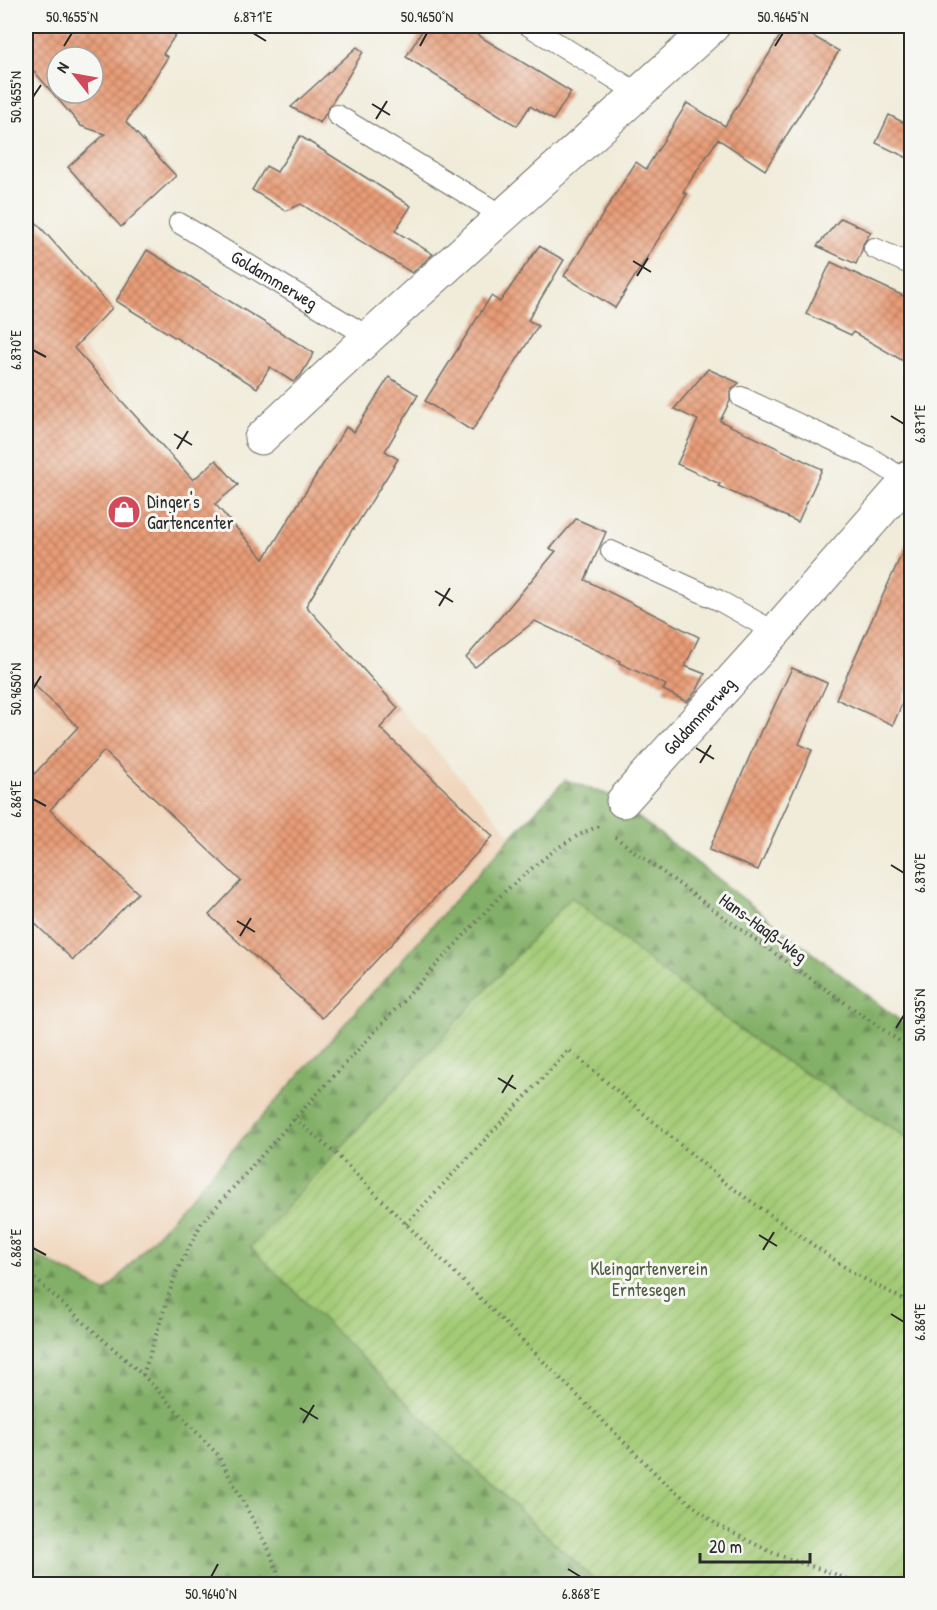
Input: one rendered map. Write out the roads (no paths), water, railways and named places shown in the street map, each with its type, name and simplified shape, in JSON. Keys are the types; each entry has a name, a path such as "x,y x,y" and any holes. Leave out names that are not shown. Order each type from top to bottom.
{"street":[{"path":"261,438 369,337 713,26"},
{"name":"Goldammerweg","path":"623,801 776,632 909,478"}],"lane":[{"path":"529,26 639,93"},
{"path":"337,115 503,216"},
{"name":"Goldammerweg","path":"179,223 369,337"},
{"path":"874,248 912,265"},
{"name":"Goldammerweg","path":"741,397 909,478"},
{"path":"612,551 718,600 776,632"}],"place":[{"name":"Dinger's Gartencenter","path":"124,512"}],"park label":[{"name":"Kleingartenverein Erntesegen","path":"649,1279"}]}
